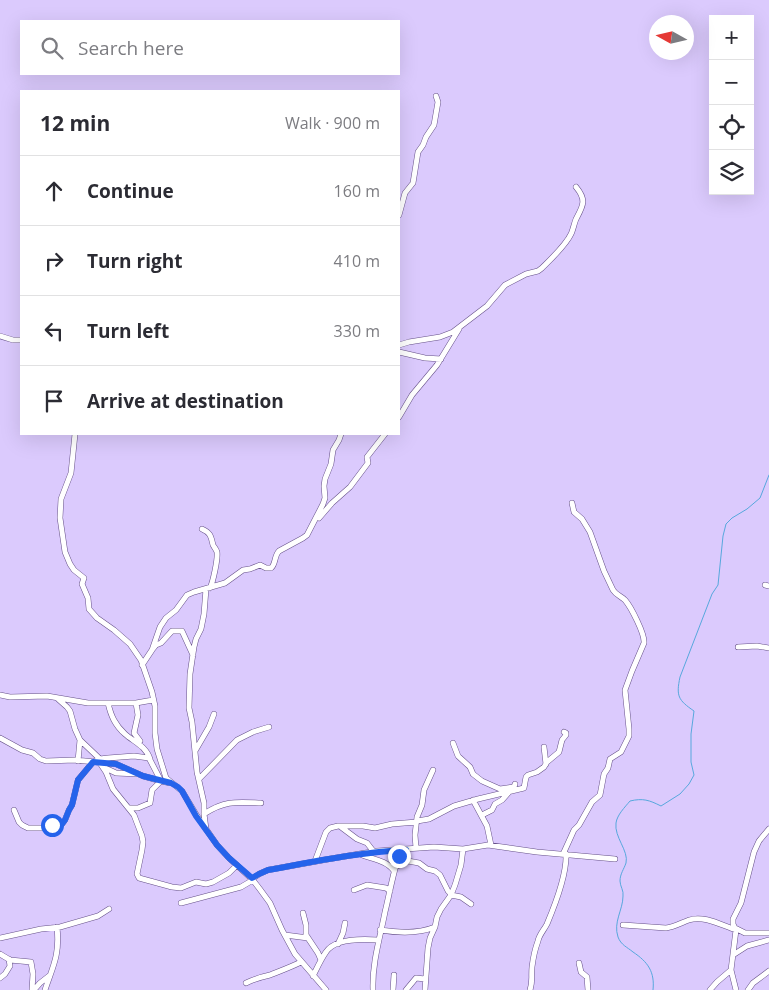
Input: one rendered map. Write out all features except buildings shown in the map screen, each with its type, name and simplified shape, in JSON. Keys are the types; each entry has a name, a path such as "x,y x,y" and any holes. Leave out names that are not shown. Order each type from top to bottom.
{"street":[{"path":"400,211 405,193 413,184 418,152 434,125 438,102 436,96"},
{"path":"400,345 447,335 487,306 505,286 526,274 542,268 570,235 574,222 582,208 581,193 576,187"},
{"path":"400,415 412,396 441,359 460,327"},
{"path":"0,336 12,340 20,340"},
{"path":"400,352 425,358 441,359"},
{"path":"75,435 71,472 61,499 60,518 65,552 70,564 84,578 82,584 90,609 97,618 130,644 142,665 154,700 157,749 165,775 171,783"},
{"path":"152,650 159,629 166,618 188,595 226,584 243,570 254,568 258,565 271,568 277,553 307,535 323,504 325,498 325,479 333,460 333,450 342,435"},
{"path":"313,524 350,487 368,463 367,457 384,435"},
{"path":"530,990 538,939 547,923 558,894 565,869 565,853 574,830 579,825 592,802 600,794 603,777 608,768 610,758 621,752 629,736 625,690 644,643 644,638 637,621 627,604 614,593 590,532 582,519 574,512 572,503"},
{"path":"202,529 209,533 217,552 214,580 208,588 203,621 193,654 190,674 189,708 207,831"},
{"path":"142,665 152,650 172,631 182,631 193,654"},
{"path":"738,646 769,648"},
{"path":"0,695 10,697 56,697 77,702 136,703 154,700"},
{"path":"56,697 68,707 80,740 101,763 116,773 138,774"},
{"path":"108,703 110,714 115,723 125,734 143,747"},
{"path":"136,703 138,715 134,733 149,755 161,781"},
{"path":"195,752 214,714"},
{"path":"199,779 237,740 269,727"},
{"path":"315,861 326,832 330,828 362,826 375,828 429,819 454,806 524,788 525,779 528,775 544,768 559,752 562,740 567,734 564,732"},
{"path":"0,738 46,761 78,760 116,764 138,774 171,783 178,787 217,845 252,879 270,903 285,935 301,962 326,990"},
{"path":"78,760 80,740"},
{"path":"453,743 458,756 482,781 502,790 514,787 515,784"},
{"path":"544,747 546,764"},
{"path":"101,763 134,756 150,759"},
{"path":"14,810 19,822 28,828 43,828 62,824 72,805 78,780 93,762"},
{"path":"101,763 113,789 134,815 143,842 137,874 139,878 180,888 194,883 206,884 213,882 229,873 236,865"},
{"path":"416,848 417,821 424,790 433,770"},
{"path":"130,808 138,808 150,803 152,800 152,790 161,781"},
{"path":"484,797 489,791 490,786"},
{"path":"482,815 492,810 495,804 510,792"},
{"path":"473,800 487,826 491,845"},
{"path":"204,814 223,804 261,803"},
{"path":"340,826 357,839 367,843 374,852"},
{"path":"736,990 731,970 736,929 733,919 741,903 754,852 769,829"},
{"path":"181,903 241,887 268,870 374,852 434,847 463,849 491,845 537,852 565,853 615,859"},
{"path":"424,990 429,942 437,917 451,894 460,871 463,849"},
{"path":"373,990 373,974 380,930 399,856 406,850"},
{"path":"360,854 389,865 395,870"},
{"path":"395,870 408,861 419,863 427,869 436,871 451,894 461,897 471,904"},
{"path":"354,890 367,885 386,888 390,891"},
{"path":"0,938 41,929 57,928 98,916 109,909"},
{"path":"303,913 308,938 321,960"},
{"path":"623,925 666,928 700,918 745,933 769,933"},
{"path":"338,944 345,924"},
{"path":"380,930 409,933 435,927"},
{"path":"45,990 58,950 57,928"},
{"path":"285,935 308,938"},
{"path":"313,976 329,948 356,939 378,940"},
{"path":"733,955 747,946 769,940"},
{"path":"0,954 15,961 31,962 33,990"},
{"path":"0,978 10,966 9,959"},
{"path":"246,983 301,962"},
{"path":"579,963 581,972 587,977 588,990"},
{"path":"710,990 731,970"},
{"path":"748,990 753,983 769,971"},
{"path":"33,990 51,974"},
{"path":"393,990 394,975"},
{"path":"406,990 416,978 425,979"}],"waterway":[{"path":"653,990 653,978 649,968 643,960 622,944 618,937 617,921 623,901 620,878 626,858 617,833 616,823 630,801 646,800 661,806 680,794 694,775 691,762 691,734 694,711 684,704 679,697 680,677 712,594 718,585 726,524 760,498 769,475"}],"route":[{"path":"52,825 59,825 64,822 72,805 78,780 87,768 93,762 105,763 123,766 143,776 171,783 180,789 196,816 217,845 252,878 268,870 377,851 406,850 399,856"}]}
